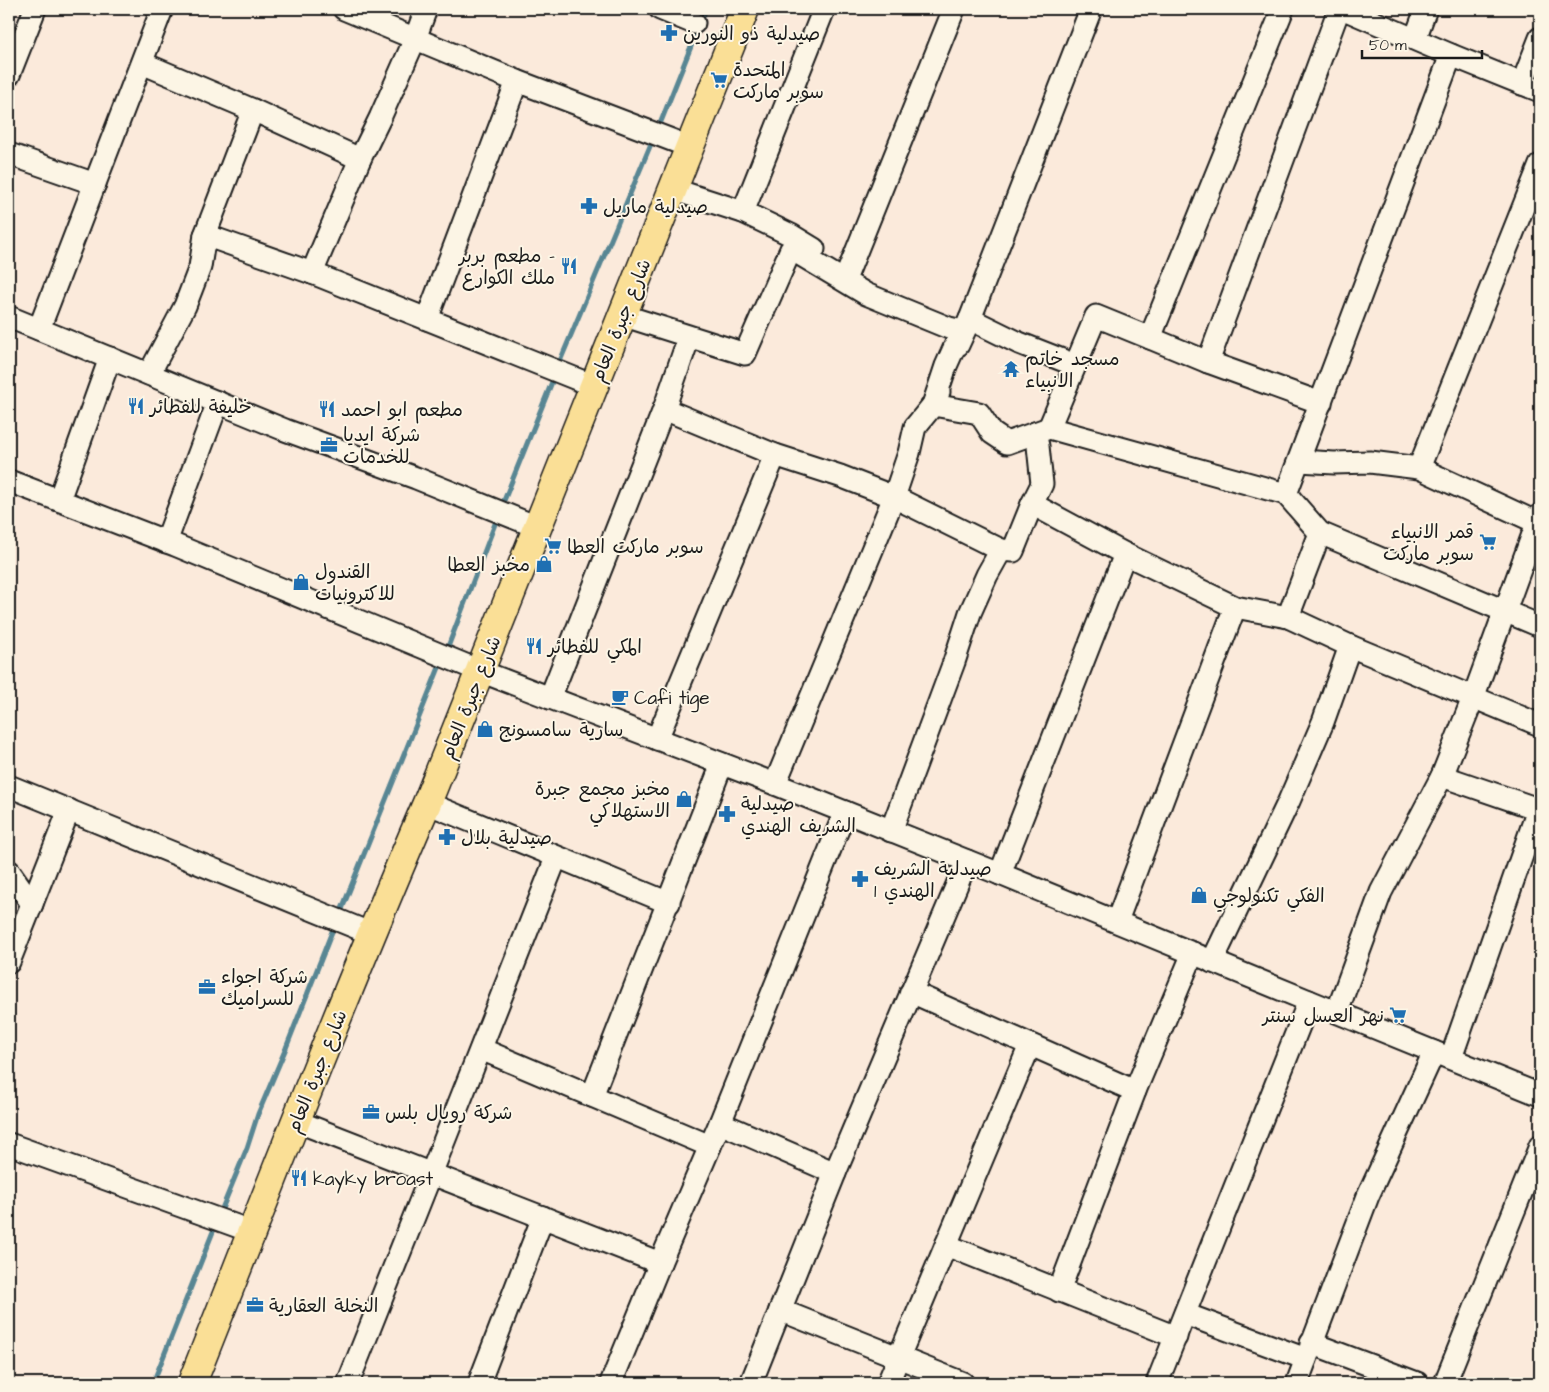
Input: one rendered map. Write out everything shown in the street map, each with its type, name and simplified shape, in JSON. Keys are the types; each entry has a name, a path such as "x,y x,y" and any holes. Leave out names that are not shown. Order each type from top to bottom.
{"main road":[{"name":"شارع جبرة العام","path":"192,1383 745,9"}],"street":[{"path":"11,64 35,9"},
{"path":"39,329 162,9"},
{"path":"344,9 517,81 690,147"},
{"path":"312,273 360,158 415,39 426,9"},
{"path":"660,9 694,23"},
{"path":"743,212 824,9"},
{"path":"848,272 954,9"},
{"path":"775,784 894,497 909,453 915,427 934,405 968,324 1090,9"},
{"path":"1150,338 1283,9"},
{"path":"1208,362 1339,9"},
{"path":"1344,9 1531,88 1540,38"},
{"path":"1414,39 1426,9"},
{"path":"1286,494 1452,55"},
{"path":"142,63 360,158"},
{"path":"427,319 517,81"},
{"path":"149,374 185,306 200,267 205,235 253,110"},
{"path":"9,154 94,184"},
{"path":"1419,468 1540,165"},
{"path":"672,190 743,212 790,235 833,261 870,292 968,324 1074,365"},
{"path":"205,235 312,273 594,386"},
{"path":"745,354 789,248 790,235"},
{"path":"745,354 790,249 870,292 949,328 958,330 959,337 946,366 934,405"},
{"path":"622,315 745,354"},
{"path":"664,409 775,454 894,497 1001,550 1013,551 1042,484 1038,446 1042,430 1096,316 1208,362 1321,403"},
{"path":"9,317 285,430 416,478 537,527"},
{"path":"550,698 664,409 689,337"},
{"path":"59,500 110,358"},
{"path":"166,542 218,402"},
{"path":"934,405 979,413 992,433 1007,444 1042,430 1286,494 1320,533 1540,626"},
{"path":"657,739 775,454"},
{"path":"1299,462 1370,462 1419,468 1540,521 1442,776 1381,892 1337,1012"},
{"path":"9,481 175,544 480,671 775,784 1000,874 1540,1095"},
{"path":"1032,504 1125,554 1236,607 1288,617 1350,646 1540,725"},
{"path":"1288,617 1320,533"},
{"path":"891,831 954,662 970,613 987,575 1001,550"},
{"path":"1000,874 1125,554"},
{"path":"1117,921 1236,607"},
{"path":"1212,962 1289,801 1320,731 1350,646"},
{"path":"592,1096 722,764"},
{"path":"1297,1383 1368,1196 1442,1055 1535,834 1539,807 1442,776"},
{"path":"9,786 372,934"},
{"path":"427,803 556,858 669,903"},
{"path":"9,962 69,810"},
{"path":"611,1383 720,1124 845,812"},
{"path":"348,1383 556,858"},
{"path":"751,1383 835,1174 966,861"},
{"path":"9,870 32,904"},
{"path":"1059,1291 1135,1091 1193,953"},
{"path":"911,992 1135,1091"},
{"path":"1157,1383 1309,1001"},
{"path":"888,1383 1030,1045"},
{"path":"481,1049 710,1146"},
{"path":"296,1121 660,1263"},
{"path":"720,1124 835,1174"},
{"path":"9,1144 253,1232"},
{"path":"1445,1383 1540,1146"},
{"path":"479,1383 543,1217"},
{"path":"946,1245 1176,1337"},
{"path":"780,1310 963,1383"},
{"path":"1184,1314 1417,1383"}],"waterway":[{"path":"658,129 706,9"},
{"path":"558,366 653,139"},
{"path":"501,508 554,377"},
{"path":"446,652 498,516"},
{"path":"340,914 442,660"},
{"path":"219,1216 335,924"},
{"path":"153,1383 216,1224"}],"place":[{"name":"صيدلية ذو النورين","path":"669,33"},
{"name":"المتحدة سوبر ماركت","path":"719,80"},
{"name":"صيدلية ماريل","path":"589,206"},
{"name":"مطعم بربر - ملك الكوارع","path":"569,266"},
{"name":"مسجد خاتم الانبياء","path":"1011,369"},
{"name":"خليفة للفطائر","path":"136,406"},
{"name":"مطعم ابو احمد","path":"327,409"},
{"name":"شركة ايديا للخدمات","path":"329,445"},
{"name":"قمر الانبياء سوبر ماركت","path":"1488,542"},
{"name":"سوبر ماركت العطا","path":"553,546"},
{"name":"مخبز العطا","path":"544,564"},
{"name":"القندول للاكترونيات","path":"301,582"},
{"name":"المكي للفطائر","path":"534,646"},
{"name":"Cafi tige","path":"620,697"},
{"name":"سارية سامسونج","path":"485,729"},
{"name":"مخبز مجمع جبرة الاستهلاكي","path":"684,799"},
{"name":"صيدلية الشريف الهندي","path":"727,814"},
{"name":"صيدلية بلال","path":"447,837"},
{"name":"صيدلية الشريف الهندي 1","path":"860,879"},
{"name":"الفكي تكنولوجي","path":"1199,895"},
{"name":"شركة اجواء للسراميك","path":"207,987"},
{"name":"نهر العسل سنتر","path":"1398,1015"},
{"name":"شركة رويال بلس","path":"371,1112"},
{"name":"kayky broast","path":"299,1178"},
{"name":"النخلة العقارية","path":"255,1305"}]}
